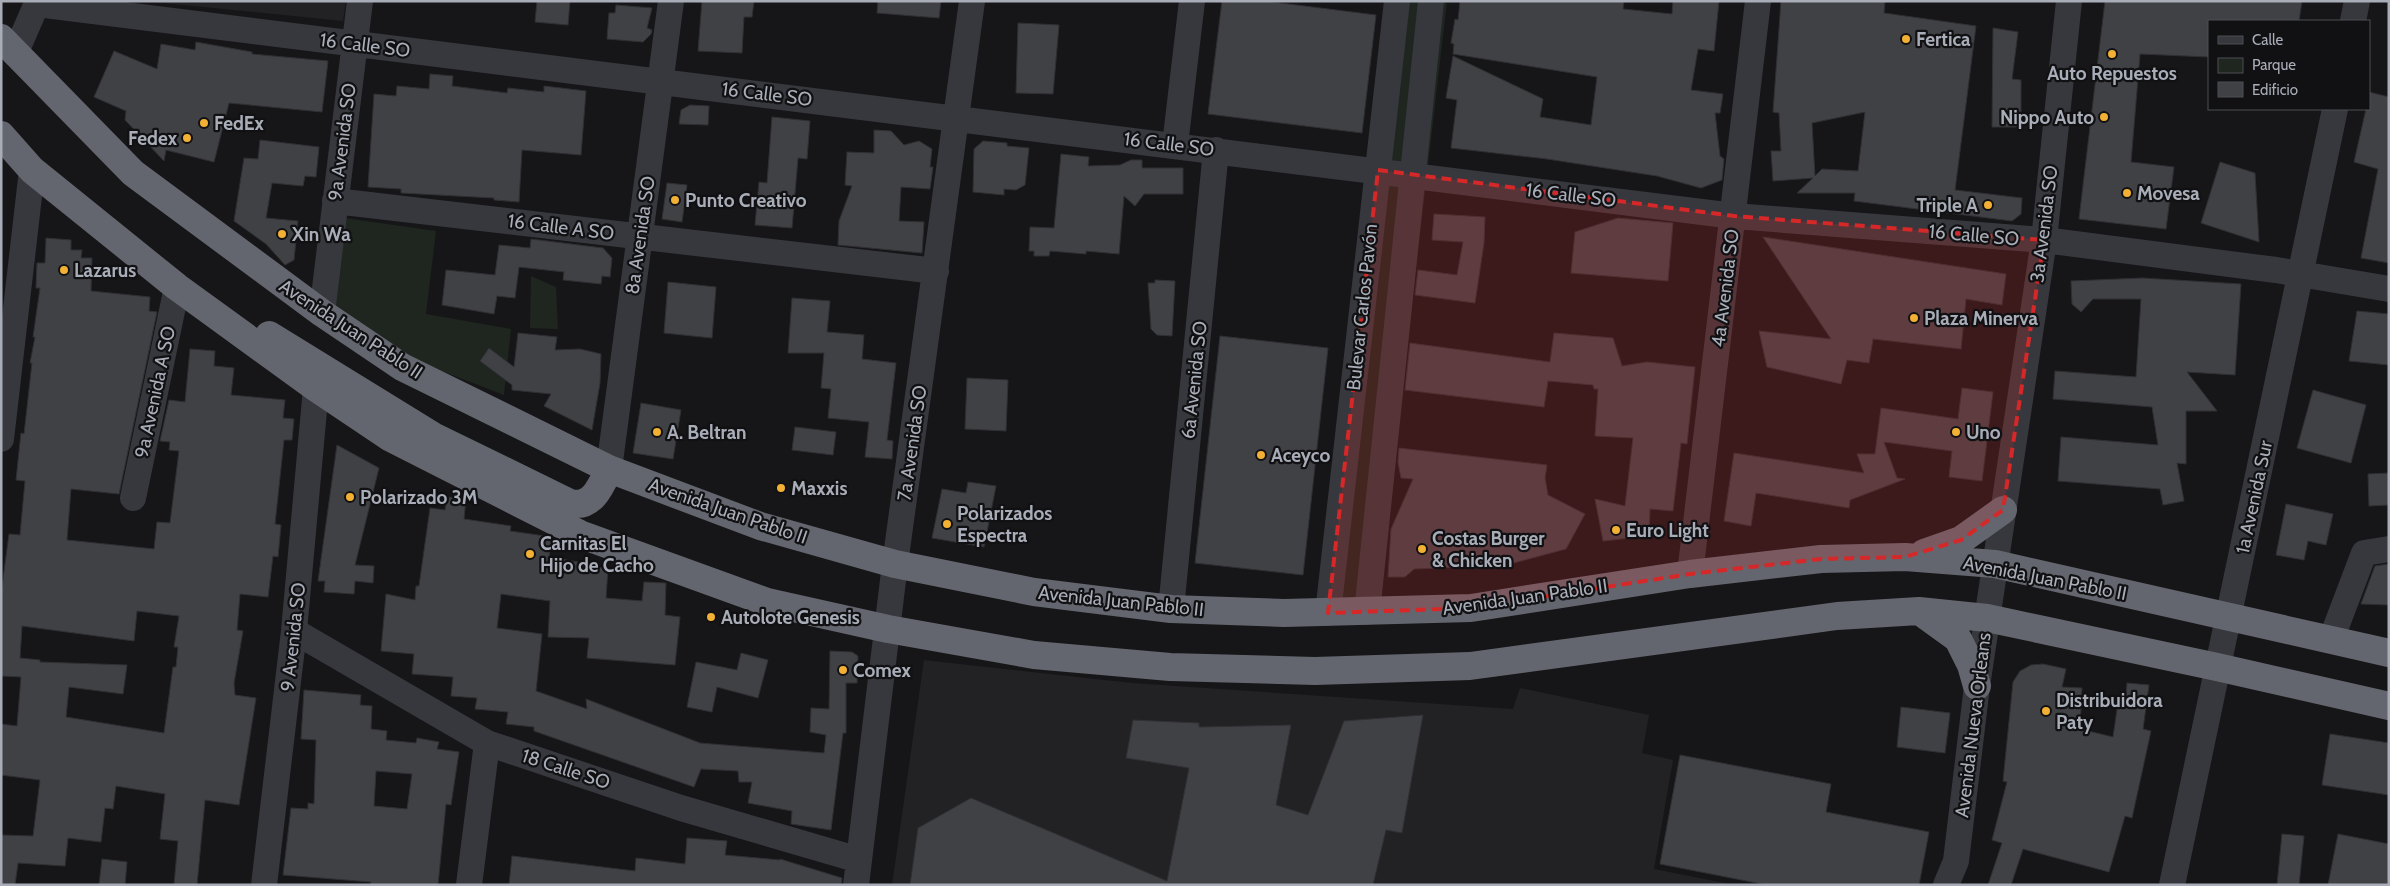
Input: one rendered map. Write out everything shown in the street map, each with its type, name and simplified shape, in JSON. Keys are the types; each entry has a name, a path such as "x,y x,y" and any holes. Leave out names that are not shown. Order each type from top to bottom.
{"highway":[{"name":"Avenida Juan Pablo II","path":"6,53 133,173 322,313 402,366 609,469 760,526 895,564 1034,592 1171,609 1328,613 1471,608 1690,574 1821,559 1905,557 1995,564 2389,653"},
{"path":"1,135 32,170 177,287 316,388 389,437 582,535 766,602 888,629 1034,655 1170,667 1315,671 1470,666 1837,616 1919,611 1987,618 2389,706"},
{"path":"200,304 239,318 277,339 433,436 570,503 578,505 586,502 598,492 609,469"},
{"path":"1905,557 1935,551 1961,540 2003,510"},
{"path":"1919,611 1958,639 1971,665 1977,686"}],"street":[{"name":"9a Avenida SO","path":"322,313 360,1"},
{"name":"8a Avenida SO","path":"609,469 671,1"},
{"name":"7a Avenida SO","path":"858,872 895,564 958,118 972,1"},
{"path":"1175,145 1192,1"},
{"name":"Bulevar Carlos Pavón","path":"1328,613 1398,1"},
{"name":"Bulevar Carlos Pavón","path":"1367,612 1431,1"},
{"name":"4a Avenida SO","path":"1690,574 1734,216 1758,1"},
{"name":"3a Avenida SO","path":"1995,564 2044,240 2069,1"},
{"path":"2353,20 2357,1"},
{"name":"16 Calle SO","path":"38,3 1413,174 1734,216 2044,240 2302,274 2389,289"},
{"path":"6,53 38,3"},
{"name":"1a Avenida Sur","path":"2172,885 2302,274 2335,110"},
{"name":"6a Avenida SO","path":"1171,609 1216,150"},
{"path":"1,439 32,170"},
{"name":"16 Calle A SO","path":"335,201 936,271"},
{"name":"9a Avenida A SO","path":"133,498 177,287"},
{"name":"9 Avenida SO","path":"264,885 294,631 316,388"},
{"path":"2331,640 2364,553 2389,549"},
{"name":"Avenida Nueva Orleans","path":"1946,885 1956,860 1977,686 1995,564"},
{"name":"18 Calle SO","path":"294,631 487,743 681,808 858,872"},
{"path":"469,885 487,743"}],"highlighted area":[{"path":"1378,170 1734,216 2044,240 2003,510 1961,540 1905,557 1821,559 1690,574 1471,608 1328,613"}],"shaded area":[{"path":"143,1 346,1 343,21"},
{"path":"924,660 1132,683 1513,709 1520,688 1649,715 1642,753 1673,760 1654,869 1735,885 892,885"}],"green space":[{"path":"1386,1 1447,1 1377,608 1318,616"},
{"path":"345,218 436,231 426,314 511,329 504,395 418,362 330,307"},
{"path":"531,276 556,287 558,329 530,328"}],"building":[{"path":"537,1 570,1 568,25 535,22"},
{"path":"702,1 754,1 752,17 744,17 742,53 698,51"},
{"path":"878,1 941,1 939,18 877,13"},
{"path":"1222,1 1265,1 1376,15 1362,133 1208,114"},
{"path":"1460,1 1624,1 1623,9 1672,14 1673,1 1719,1 1714,51 1698,49 1691,90 1723,94 1720,113 1715,113 1720,156 1724,159 1722,180 1701,188 1657,176 1547,159 1451,148 1457,100 1446,98 1453,56 1543,99 1540,117 1591,125 1597,77 1453,54 1454,44 1451,43 1455,19 1458,20"},
{"path":"1781,1 1885,1 1884,13 1976,26 1955,190 2022,198 2021,214 2012,221 1854,201 1855,193 1797,193 1813,178 1773,181 1771,151 1781,151 1779,113 1773,112","holes":["1865,112 1858,171 1822,169 1815,176 1812,123"]},
{"path":"2105,1 2302,1 2299,20 2208,20 2208,57 2140,54 2131,162 2174,167 2166,229 2079,219"},
{"path":"616,5 652,8 647,28 652,30 651,34 643,42 607,39 609,13 615,13"},
{"path":"1018,23 1059,25 1053,94 1016,93"},
{"path":"1993,28 2018,32 2012,79 2021,80 2021,127 1992,127"},
{"path":"196,42 252,52 252,54 328,61 322,112 229,103 214,162 166,150 164,161 125,120 126,111 94,97 114,51 157,69 161,44 195,50"},
{"path":"430,74 453,76 452,86 507,93 508,88 544,92 544,86 586,91 581,155 522,150 519,202 494,200 494,198 401,193 401,189 368,187 374,94 396,96 397,86 429,89"},
{"path":"2370,92 2389,97 2389,263 2361,258 2378,169 2354,162 2366,110 2370,110"},
{"path":"690,105 709,106 708,125 679,124 681,110"},
{"path":"772,117 810,121 807,159 798,158 792,228 755,225 759,182 767,183"},
{"path":"874,130 891,131 904,145 919,141 932,149 930,167 933,167 930,189 901,187 899,221 924,222 922,253 838,245 839,221 852,186 845,185 847,152 874,153"},
{"path":"260,140 319,147 316,177 305,176 303,186 272,183 266,218 298,221 294,260 285,265 266,244 234,221 244,158 258,159"},
{"path":"983,141 1007,143 1007,146 1029,148 1025,185 1016,190 1004,189 1004,195 973,192 974,149"},
{"path":"1061,154 1089,157 1088,166 1120,165 1131,160 1142,160 1142,168 1183,168 1183,194 1144,194 1135,206 1124,196 1119,254 1086,251 1086,254 1050,251 1049,256 1034,256 1034,251 1029,251 1030,227 1054,228"},
{"path":"2220,162 2255,173 2259,242 2201,223"},
{"name":"Punto Creativo","path":"667,183 687,185 682,222 662,219"},
{"path":"1434,214 1485,217 1484,243 1475,303 1415,295 1418,270 1457,275 1463,242 1432,240"},
{"path":"1618,218 1673,223 1668,281 1571,273 1575,232"},
{"path":"1763,237 2006,274 2002,305 1966,299 1961,349 1873,339 1869,363 1847,360 1841,384 1767,367 1759,331 1831,339"},
{"path":"46,238 71,240 71,250 82,250 81,258 92,258 91,291 150,297 149,311 157,312 119,494 71,489 67,540 154,549 157,522 170,523 179,451 169,450 170,442 160,441 169,400 185,402 190,349 215,351 214,366 234,368 231,395 285,400 283,418 294,419 292,440 284,440 275,524 281,525 278,557 273,556 268,597 240,594 237,630 243,631 234,683 235,695 256,698 239,805 205,800 197,885 174,885 178,841 160,839 165,794 116,786 113,809 105,808 101,842 68,838 65,866 18,863 15,885 1,885 1,835 33,836 40,780 1,775 1,724 17,726 21,677 1,676 1,594 9,534 20,535 25,481 16,480 21,433 24,434 32,363 30,363 35,337 33,337 40,288 36,288 37,263 45,263","holes":["137,611 179,616 174,647 178,647 176,667 173,667 164,733 66,717 69,687 123,694 127,665 40,662 40,660 20,658 22,626 134,641"]},
{"path":"531,239 603,248 612,258 610,277 602,276 601,284 563,280 564,272 519,267 515,298 497,296 494,314 442,305 446,270 495,275 499,245 530,248"},
{"path":"2142,278 2241,284 2235,375 2187,372 2217,411 2186,411 2186,464 2177,463 2184,501 2163,505 2160,489 2058,481 2061,437 2158,445 2152,407 2053,399 2055,371 2136,377 2141,299 2093,299 2081,312 2072,304 2071,281"},
{"path":"1155,280 1175,281 1172,336 1157,335 1151,329 1148,283 1155,283"},
{"path":"668,282 716,287 712,338 664,333"},
{"path":"792,298 830,301 827,332 864,335 862,359 896,363 887,440 893,441 892,459 865,457 869,422 828,418 831,389 821,388 824,353 788,353"},
{"path":"2357,311 2389,314 2389,365 2349,361"},
{"path":"518,333 557,337 555,350 580,349 601,354 600,383 592,430 544,406 551,394 512,390 512,385 480,361 489,348 514,367"},
{"path":"1554,333 1613,338 1622,366 1647,362 1695,367 1687,444 1681,443 1673,511 1650,509 1649,536 1603,541 1595,499 1625,506 1633,438 1595,436 1598,389 1594,389 1593,385 1548,381 1544,407 1405,390 1410,343 1550,362"},
{"name":"Aceyco","path":"1220,336 1328,348 1303,575 1195,563"},
{"path":"967,378 1008,380 1006,431 965,429"},
{"path":"1962,388 1993,392 1982,481 1949,477 1952,451 1884,442 1897,478 1905,479 1850,500 1849,508 1756,493 1751,526 1724,521 1734,453 1864,473 1857,454 1875,454 1881,408 1958,419"},
{"path":"2313,390 2366,405 2351,463 2297,448"},
{"name":"A. Beltran","path":"641,403 681,410 673,459 633,453"},
{"path":"795,427 836,432 833,455 792,450"},
{"path":"337,445 379,468 355,565 374,566 373,583 355,581 354,594 324,592 325,581 318,581"},
{"path":"1399,448 1547,465 1545,478 1548,495 1585,514 1566,549 1506,565 1414,569 1405,577 1388,577 1391,529 1413,479 1401,478 1398,462"},
{"path":"2389,473 2389,505 2369,506 2368,474"},
{"path":"968,482 996,486 984,547 932,538 942,489 966,493"},
{"path":"447,497 466,499 464,519 511,526 510,531 552,537 549,557 590,564 590,567 608,568 606,598 642,601 644,582 666,583 665,615 680,617 675,665 587,658 589,638 548,637 550,601 501,594 497,628 542,634 536,691 587,709 586,699 700,743 824,753 826,735 810,732 811,708 829,709 830,651 852,652 858,656 857,683 846,683 846,733 843,733 831,830 791,824 792,811 748,803 752,782 739,782 738,771 701,769 694,787 534,731 534,727 506,724 508,712 475,709 477,698 451,696 453,677 412,674 414,654 381,651 386,594 415,600 416,586 419,586 430,508 445,510"},
{"path":"2286,504 2333,514 2326,545 2308,541 2304,560 2276,555"},
{"path":"2389,564 2389,605 2361,604 2375,566"},
{"path":"741,653 768,660 758,698 717,687 712,712 687,707 696,662 737,670"},
{"path":"2043,664 2066,669 2062,687 2082,688 2080,729 2113,737 2119,696 2126,697 2127,683 2149,685 2143,729 2151,731 2132,818 2125,816 2109,872 2023,849 2011,885 1988,885 2002,843 1992,840 2007,782 2003,781 2013,682 2020,671 2031,665"},
{"path":"304,690 361,695 360,705 372,706 371,729 387,731 386,740 416,743 417,738 439,742 437,749 459,752 451,805 446,804 438,885 370,885 371,882 283,875 291,808 308,809 308,803 314,804 316,740 301,739","holes":["376,771 412,774 407,809 374,806"]},
{"path":"1901,707 1950,713 1945,753 1897,747"},
{"path":"1423,715 1402,833 1386,830 1373,885 910,885 918,828 971,798 1167,881 1189,768 1126,758 1133,720 1199,723 1199,727 1291,725 1276,805 1308,815 1344,721"},
{"path":"2330,734 2389,743 2389,795 2322,785"},
{"path":"1680,755 1831,784 1826,812 1929,832 1919,885 1767,885 1660,864"},
{"path":"2282,834 2304,836 2299,885 2277,885"},
{"path":"2338,834 2389,844 2389,885 2328,885"},
{"path":"687,838 727,841 725,855 780,859 842,878 841,885 509,885 512,856 635,871 636,858 685,864"},
{"path":"102,859 127,862 125,885 99,885"}],"place":[{"name":"Fertica","path":"1906,39"},
{"name":"Auto Repuestos","path":"2112,54"},
{"name":"Nippo Auto","path":"2104,117"},
{"name":"FedEx","path":"204,123"},
{"name":"Fedex","path":"187,138"},
{"name":"Movesa","path":"2127,193"},
{"name":"Punto Creativo","path":"675,200"},
{"name":"Triple A","path":"1988,205"},
{"name":"Xin Wa","path":"282,234"},
{"name":"Lazarus","path":"64,270"},
{"name":"Plaza Minerva","path":"1914,318"},
{"name":"A. Beltran","path":"657,432"},
{"name":"Uno","path":"1956,432"},
{"name":"Aceyco","path":"1261,455"},
{"name":"Maxxis","path":"781,488"},
{"name":"Polarizado 3M","path":"350,497"},
{"name":"Polarizados Espectra","path":"947,524"},
{"name":"Euro Light","path":"1616,530"},
{"name":"Costas Burger & Chicken","path":"1422,549"},
{"name":"Carnitas El Hijo de Cacho","path":"530,554"},
{"name":"Autolote Genesis","path":"711,617"},
{"name":"Comex","path":"843,670"},
{"name":"Distribuidora Paty","path":"2046,711"}]}
